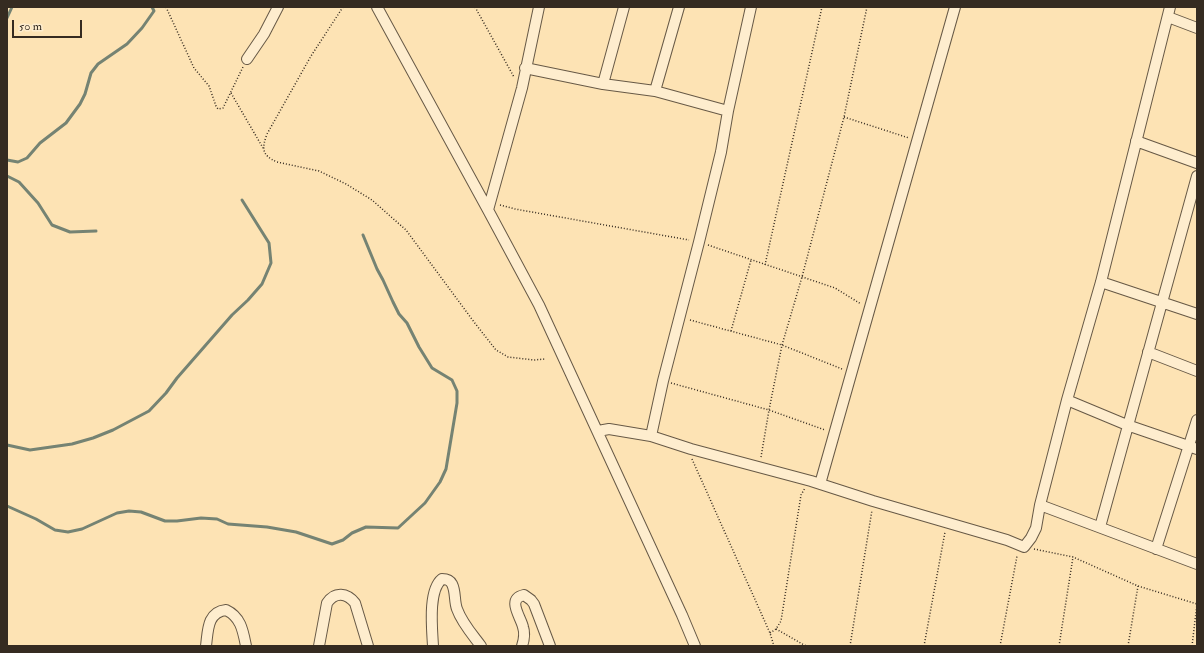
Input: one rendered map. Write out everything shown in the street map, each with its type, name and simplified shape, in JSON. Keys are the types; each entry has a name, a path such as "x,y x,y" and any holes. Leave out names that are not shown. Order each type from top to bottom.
{"street":[{"path":"247,60 264,34 278,7"},
{"path":"377,7 489,206 539,305 598,431 695,646"},
{"path":"489,206 522,88 539,7"},
{"path":"603,84 624,7"},
{"path":"654,91 679,7"},
{"path":"652,436 663,381 721,152 728,110 751,7"},
{"path":"815,483 834,433 955,7"},
{"path":"598,431 609,429 652,436 691,449 815,483 1024,546 1031,538 1036,528 1040,505 1067,400 1102,282 1170,7"},
{"path":"1168,17 1197,28"},
{"path":"525,68 603,84 654,91 728,110"},
{"path":"1136,141 1197,162"},
{"path":"1100,528 1127,425 1197,176"},
{"path":"1102,282 1197,314"},
{"path":"1148,352 1197,371"},
{"path":"1067,400 1127,425 1192,448"},
{"path":"1156,549 1192,448 1197,420"},
{"path":"1040,505 1197,564"},
{"path":"433,646 433,597 436,585 442,579 447,579 452,584 460,616 480,646"},
{"path":"319,646 327,603 330,598 338,594 344,595 355,603 368,646"},
{"path":"522,646 523,627 515,606 519,596 524,595 534,604 550,646"},
{"path":"206,646 210,621 216,612 226,610 235,616 240,623 246,646"}],"path":[{"path":"166,7 194,68 209,86 218,109 222,108 247,60"},
{"path":"264,150 263,147 267,134 311,56 343,7"},
{"path":"475,7 522,88"},
{"path":"765,265 822,7"},
{"path":"760,467 769,410 782,345 802,277 844,116 867,7"},
{"path":"230,92 271,160 319,171 346,184 372,200 406,230 496,350 508,357 534,360 545,359"},
{"path":"844,116 917,140"},
{"path":"489,206 515,209 699,242 835,288 869,310"},
{"path":"731,331 750,260"},
{"path":"680,317 782,345 851,372"},
{"path":"663,381 769,410 834,433"},
{"path":"691,449 691,458 770,633 774,646"},
{"path":"770,633 776,629 781,621 801,495 815,483"},
{"path":"850,646 873,501"},
{"path":"924,646 947,523"},
{"path":"1000,646 1017,556 1024,546 1073,558 1138,586 1197,604 1192,646"},
{"path":"1059,646 1073,558"},
{"path":"1128,646 1138,586"},
{"path":"776,629 806,646"}],"waterway":[{"path":"7,18 12,7"},
{"path":"7,160 18,162 27,158 40,143 66,123 80,104 85,94 91,73 98,64 127,44 142,28 154,11 152,7"},
{"path":"7,176 19,182 38,203 52,225 70,232 96,231"},
{"path":"7,445 30,450 72,444 113,430 149,411 232,315 262,284 271,263 269,243 242,200"},
{"path":"7,506 36,519 55,530 68,532 82,529 117,513 129,511 141,512 165,521 201,518 217,519 228,524 267,527 296,532 332,544 343,540 352,533 366,527 398,528 425,503 440,482 446,469 457,403 457,391 452,380 432,368 407,323 399,314 377,269 363,235"}]}
